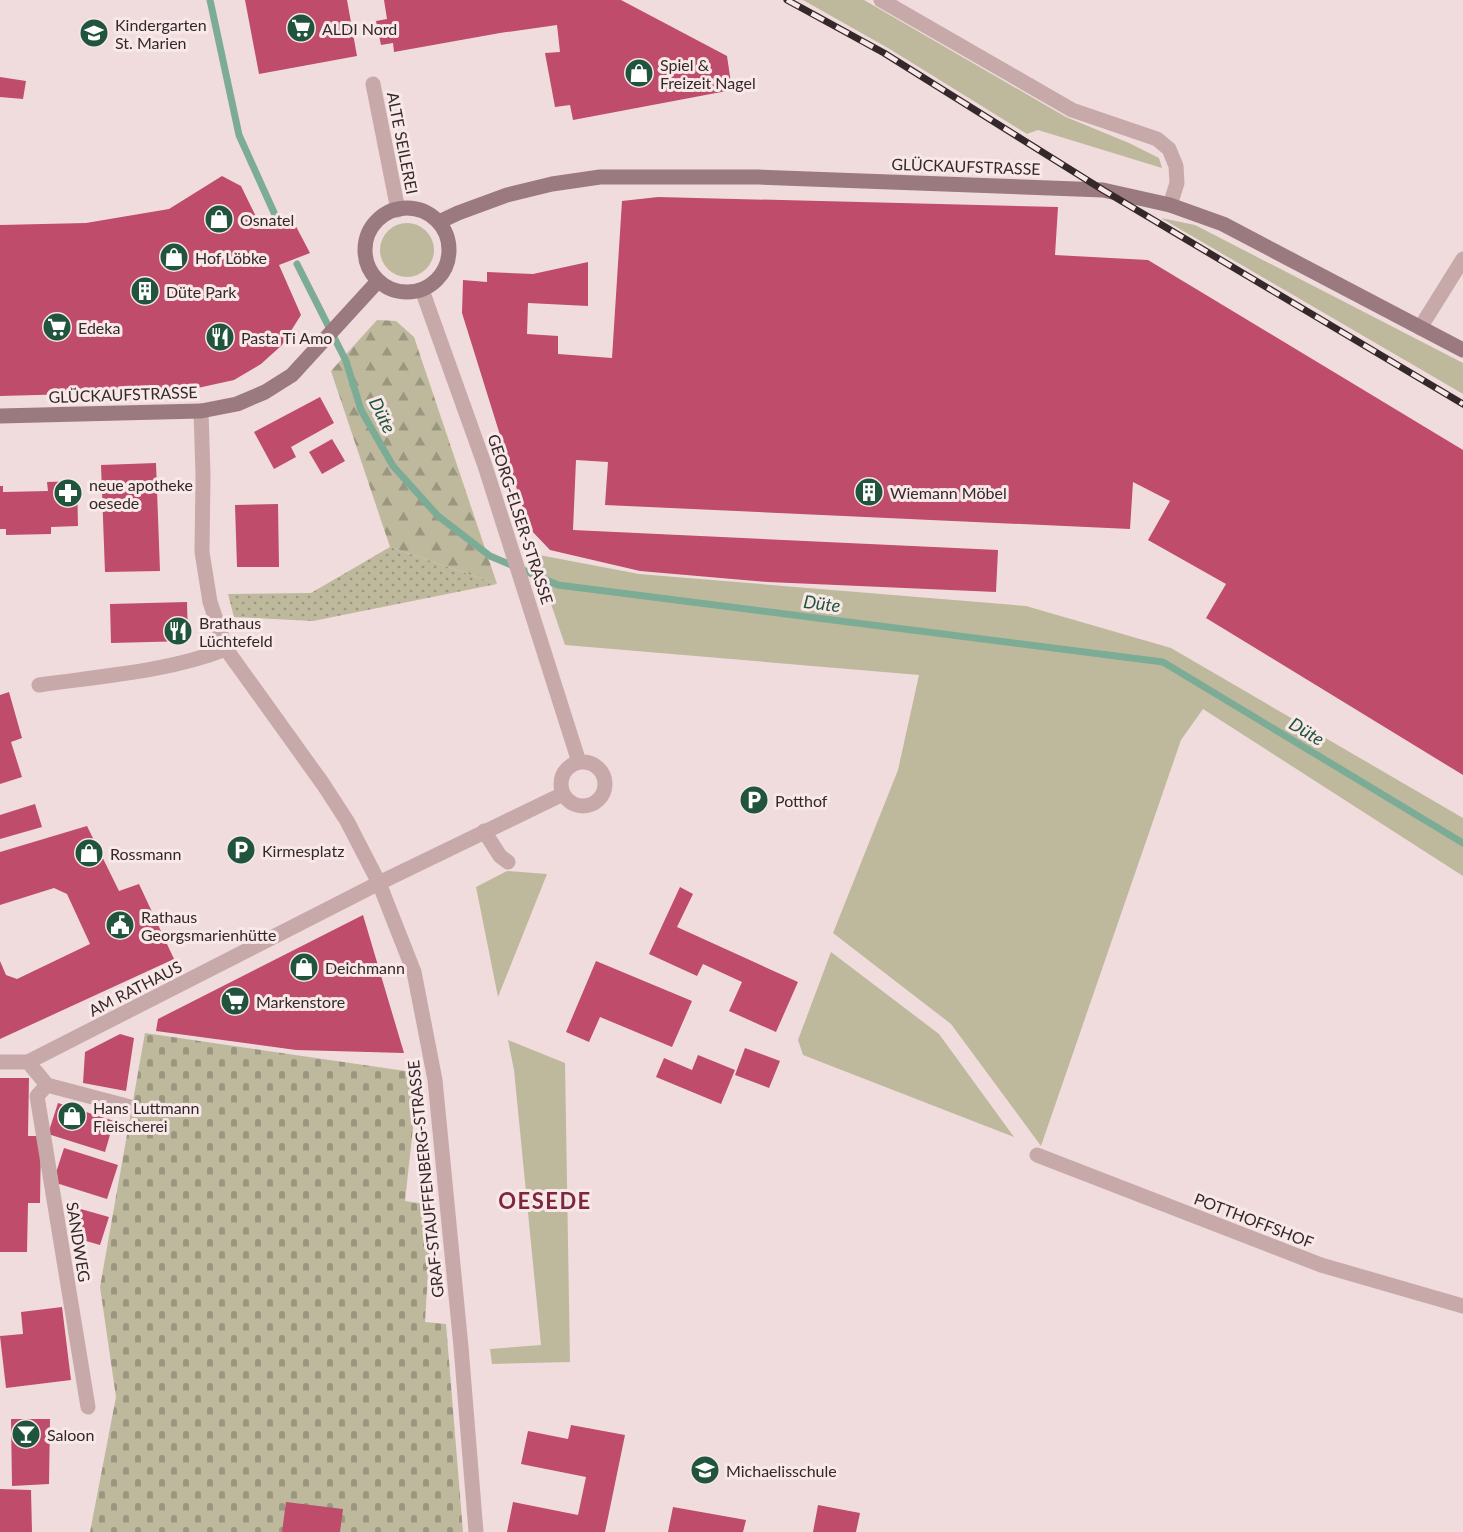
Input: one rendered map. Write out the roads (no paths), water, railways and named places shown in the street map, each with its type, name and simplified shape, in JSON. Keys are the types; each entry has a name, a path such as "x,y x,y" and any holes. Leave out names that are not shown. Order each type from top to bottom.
{"main road":[{"name":"GLÜCKAUFSTRASSE","path":"439,222 507,195 552,184 600,177 758,177 1067,187 1123,193 1170,205 1223,224 1463,350"},
{"path":"398,210 420,210 439,222 446,234 449,247 448,261 434,283 422,290 410,292 388,288 378,281 366,259 369,233 376,222 386,214 398,210"},
{"name":"GLÜCKAUFSTRASSE","path":"0,416 201,411 237,404 265,392 292,375 313,355 378,281"}],"street":[{"path":"881,0 1072,110 1157,139 1168,149 1176,166 1177,183 1170,205"},
{"name":"ALTE SEILEREI","path":"373,84 398,210"},
{"path":"1420,328 1463,259"},
{"name":"GEORG-ELSER-STRASSE","path":"422,290 504,525 579,762"},
{"name":"GRAF-STAUFFENBERG-STRASSE","path":"201,411 202,552 210,602 226,649 347,821 379,883 414,972 435,1080 476,1532"},
{"path":"39,685 200,659 226,649"},
{"path":"579,762 587,762 600,769 605,784 604,791 595,803 574,804 563,794 561,780 567,768 579,762"},
{"path":"379,883 563,794"},
{"path":"484,831 500,856 508,862"},
{"name":"AM RATHAUS","path":"0,1062 28,1062 379,883"},
{"path":"28,1062 47,1086 134,1108"},
{"name":"SANDWEG","path":"47,1086 37,1096 88,1407"},
{"name":"POTTHOFFSHOF","path":"1036,1155 1321,1265 1463,1306"}],"waterway":[{"name":"Düte","path":"210,0 239,135 276,217"},
{"name":"Düte","path":"297,264 346,361 361,410 393,466 438,516 490,556 558,585 1163,662 1463,843"}],"railway":[{"path":"787,0 884,53 1103,190 1463,404"}],"place":[{"name":"ALDI Nord","path":"301,28"},
{"name":"Kindergarten St. Marien","path":"94,33"},
{"name":"Spiel & Freizeit Nagel","path":"639,73"},
{"name":"Osnatel","path":"219,219"},
{"name":"Hof Löbke","path":"174,257"},
{"name":"Düte Park","path":"145,291"},
{"name":"Edeka","path":"57,327"},
{"name":"Pasta Ti Amo","path":"220,337"},
{"name":"Wiemann Möbel","path":"869,492"},
{"name":"neue apotheke oesede","path":"68,493"},
{"name":"Brathaus Lüchtefeld","path":"178,631"},
{"name":"Potthof","path":"754,800"},
{"name":"Kirmesplatz","path":"241,850"},
{"name":"Rossmann","path":"89,853"},
{"name":"Rathaus Georgsmarienhütte","path":"120,925"},
{"name":"Deichmann","path":"304,967"},
{"name":"Markenstore","path":"235,1001"},
{"name":"Hans Luttmann Fleischerei","path":"72,1116"},
{"name":"Saloon","path":"26,1434"},
{"name":"Michaelisschule","path":"705,1470"}],"district":[{"name":"OESEDE","path":"545,1200"}]}
